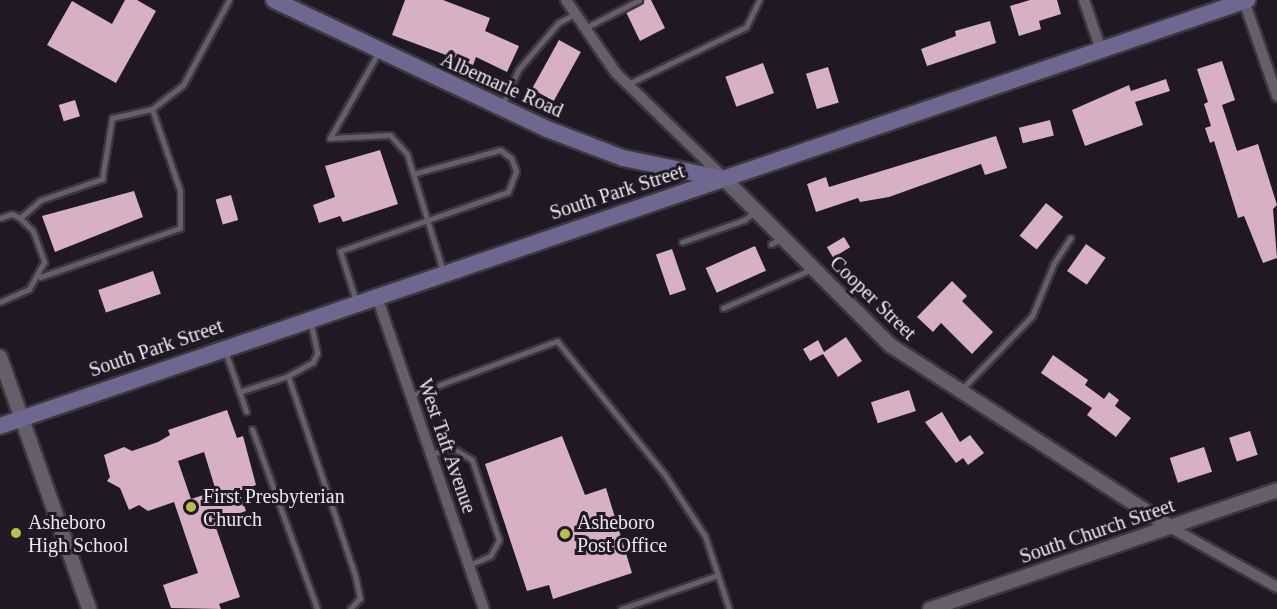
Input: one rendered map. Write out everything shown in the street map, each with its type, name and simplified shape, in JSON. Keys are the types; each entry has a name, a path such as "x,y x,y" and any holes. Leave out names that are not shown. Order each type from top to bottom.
{"main road":[{"name":"Albemarle Road","path":"274,0 500,110 623,158 724,179"},
{"name":"South Park Street","path":"0,426 376,294 724,179 1246,0"}],"street":[{"name":"Cooper Street","path":"566,0 583,29 627,84 757,210 777,241 813,268 890,345 959,392 1170,527 1277,587"},
{"path":"1084,0 1101,50"},
{"path":"1246,0 1277,96"},
{"name":"West Taft Avenue","path":"376,294 484,609"},
{"path":"0,357 89,609"},
{"name":"South Church Street","path":"930,609 1277,490"}],"lane":[{"path":"20,218 41,200 102,179 112,118 152,108 183,86 229,0"},
{"path":"583,29 639,0"},
{"path":"627,84 746,27 759,0"},
{"path":"500,110 518,70 558,23 574,14"},
{"path":"379,51 330,138 390,135 407,154 443,272"},
{"path":"40,277 180,228 180,191 152,108"},
{"path":"356,301 340,250 508,192 516,171 511,158 500,150 413,174"},
{"path":"682,242 744,220 757,210"},
{"path":"0,218 12,214 20,218 33,231 44,262 40,277 29,289 0,302"},
{"path":"959,392 1032,316 1053,263 1070,238"},
{"path":"723,308 813,268"},
{"path":"239,392 288,376 313,362 317,353 310,317"},
{"path":"411,396 557,341 665,475 705,536 729,609"},
{"path":"223,347 246,411"},
{"path":"288,376 355,575 360,598 350,609"},
{"path":"252,429 317,609"},
{"path":"430,454 453,448 472,460 499,540 490,556 469,564"},
{"path":"621,609 718,575"}],"building":[{"path":"125,0 137,0 156,11 116,83 47,45 72,1 112,24"},
{"path":"405,0 443,0 490,18 485,31 519,46 507,72 476,57 473,65 392,35"},
{"path":"644,0 651,0 665,28 640,41 626,12"},
{"path":"1030,0 1057,0 1061,14 1039,21 1041,29 1019,36 1010,6"},
{"path":"990,21 996,43 927,66 921,49 956,36 955,31"},
{"path":"559,40 581,52 554,101 532,89"},
{"path":"1222,61 1235,100 1222,105 1237,151 1258,144 1277,205 1273,209 1277,258 1263,263 1244,216 1238,218 1214,141 1210,143 1205,128 1211,126 1204,104 1208,102 1197,69"},
{"path":"763,63 774,93 736,107 725,77"},
{"path":"828,67 839,102 817,109 806,74"},
{"path":"1166,79 1170,91 1135,102 1143,125 1085,146 1072,110 1129,85 1131,91"},
{"path":"75,100 80,116 64,121 59,105"},
{"path":"1050,120 1054,136 1023,143 1019,128"},
{"path":"996,136 1007,168 985,175 981,164 889,197 860,202 858,198 816,212 807,184 826,177 829,187"},
{"path":"380,150 398,204 343,222 340,216 319,223 313,205 335,197 325,166"},
{"path":"134,191 143,217 55,252 42,216"},
{"path":"231,195 238,220 223,224 216,199"},
{"path":"1046,203 1063,217 1037,249 1020,236"},
{"path":"844,237 850,247 833,258 827,247"},
{"path":"1086,244 1106,258 1087,285 1067,271"},
{"path":"755,246 766,271 717,293 706,268"},
{"path":"672,249 686,290 670,295 656,255"},
{"path":"153,271 161,294 106,313 98,290"},
{"path":"952,281 967,296 962,301 993,332 972,354 941,323 933,332 917,317"},
{"path":"846,337 862,361 838,377 823,354 810,361 803,349 818,340 824,352"},
{"path":"1053,355 1088,380 1085,385 1104,399 1109,392 1119,400 1115,406 1131,418 1116,437 1087,415 1092,408 1041,373"},
{"path":"909,390 916,411 878,423 871,402"},
{"name":"First Presbyterian Church","path":"227,410 237,438 243,436 256,485 239,491 246,511 214,522 240,597 219,604 221,609 171,608 163,585 198,573 174,502 148,511 139,505 129,510 120,488 107,481 110,477 104,455 124,447 132,451 158,442 170,435 168,430","holes":["204,452 216,491 191,499 178,461"]},
{"path":"942,412 960,442 970,435 984,453 968,465 963,458 956,463 925,422"},
{"path":"1250,431 1258,455 1237,462 1229,438"},
{"name":"Asheboro Post Office","path":"562,436 585,495 606,488 632,573 553,599 549,585 527,591 485,464"},
{"path":"1204,447 1212,472 1178,483 1170,458"}],"place":[{"name":"First Presbyterian Church","path":"191,507"},
{"name":"Asheboro High School","path":"16,533"},
{"name":"Asheboro Post Office","path":"565,534"}]}
